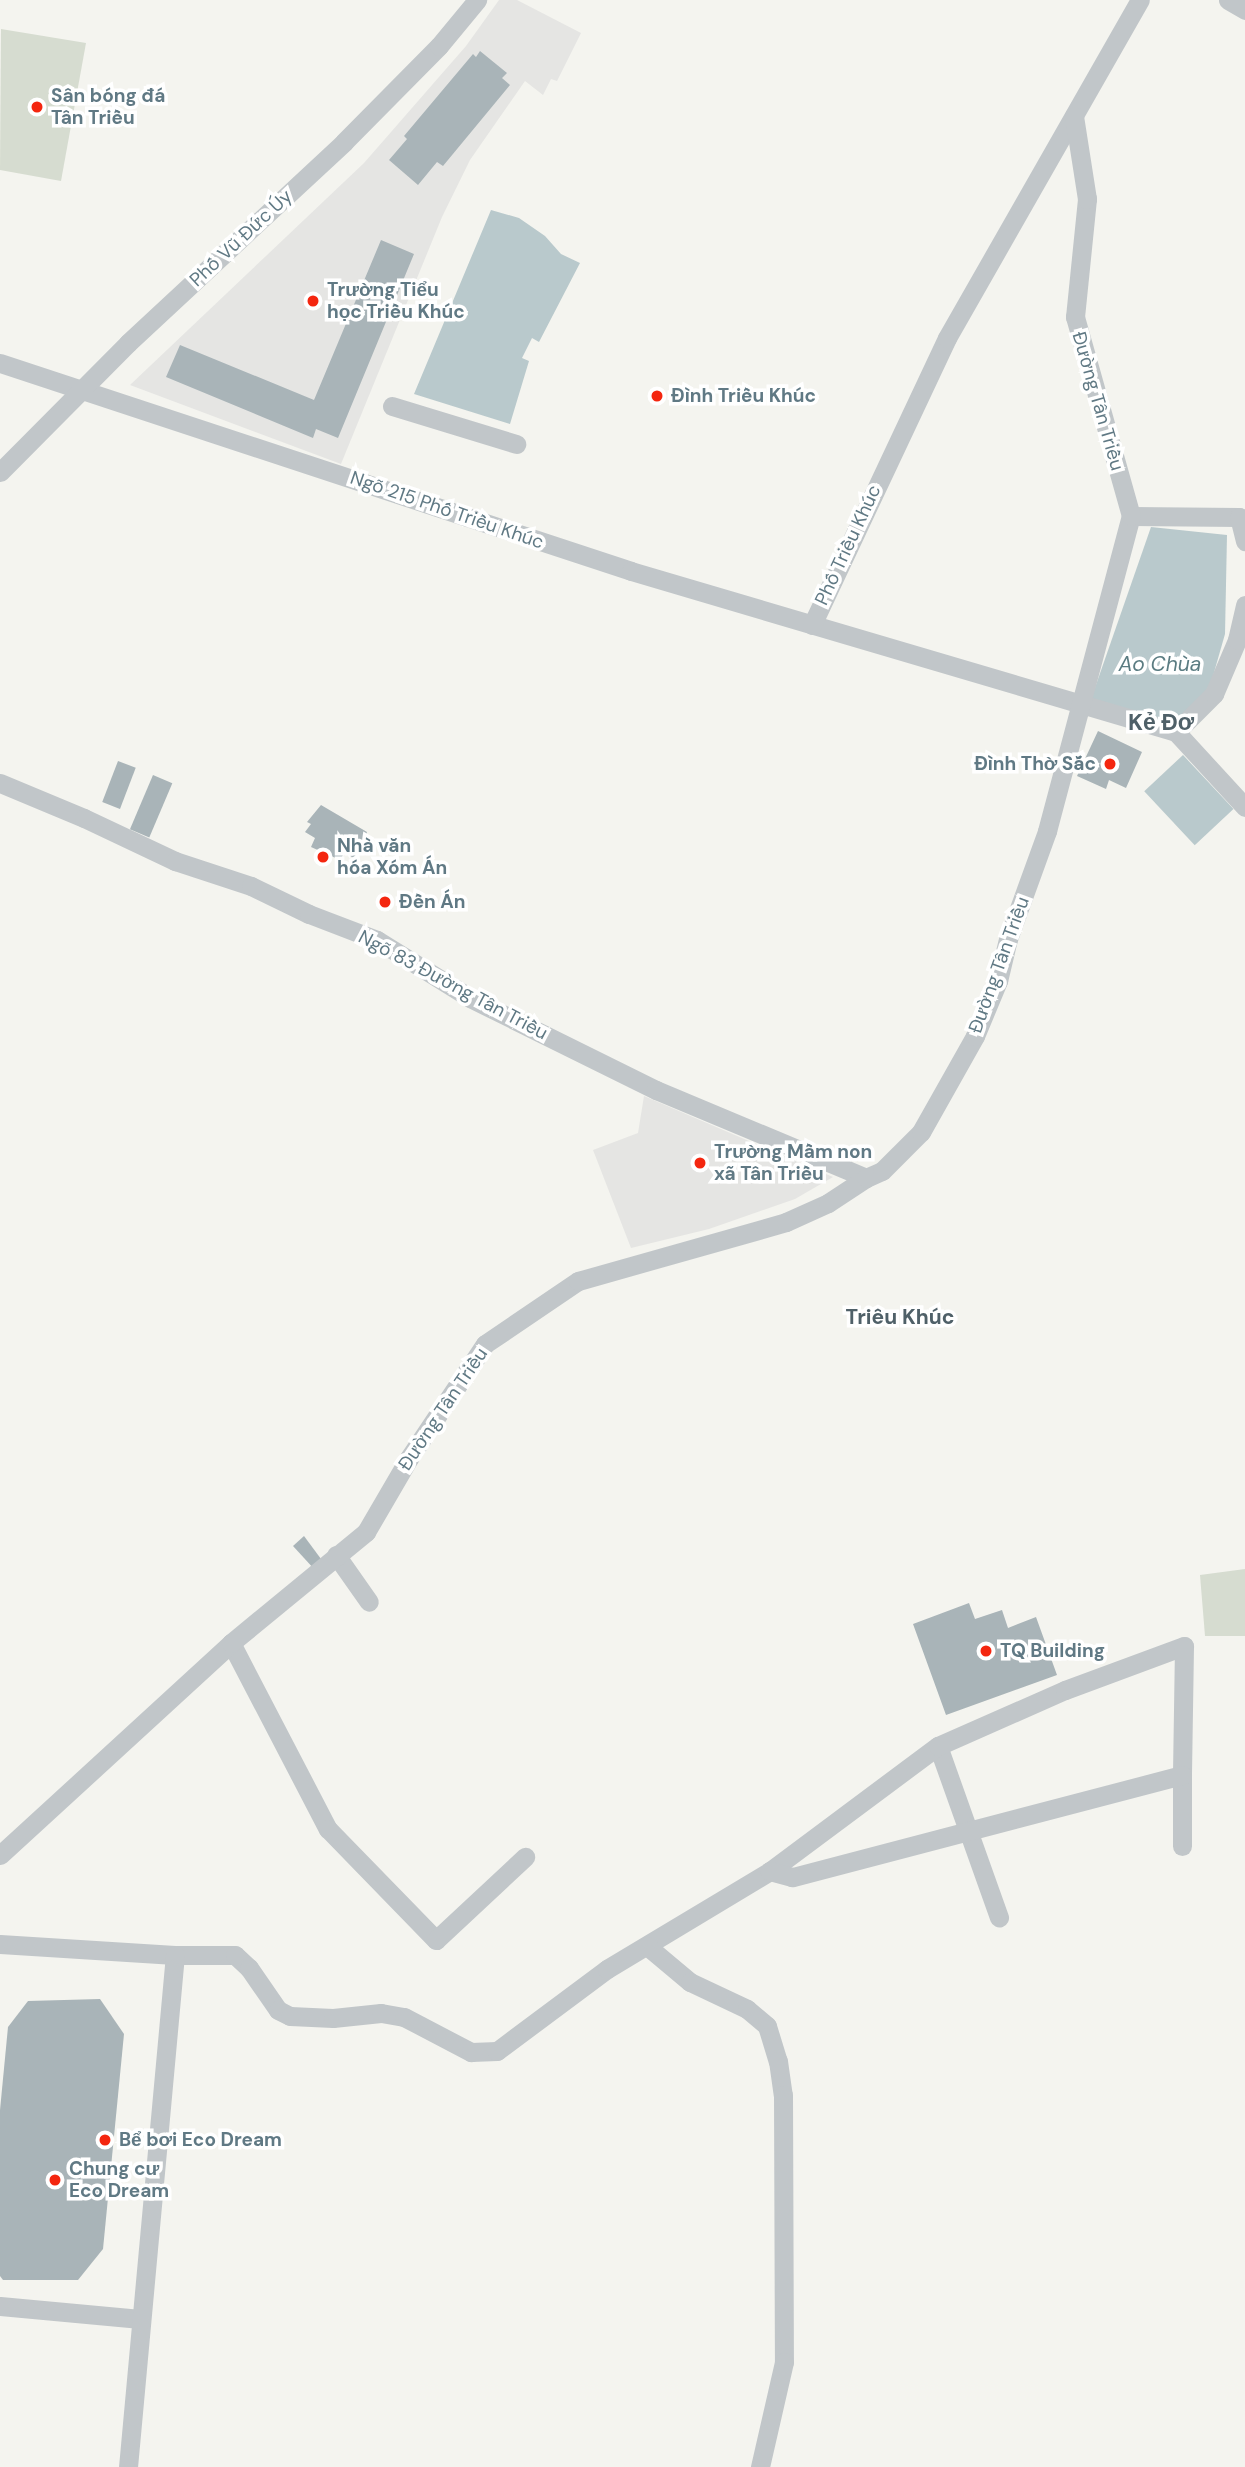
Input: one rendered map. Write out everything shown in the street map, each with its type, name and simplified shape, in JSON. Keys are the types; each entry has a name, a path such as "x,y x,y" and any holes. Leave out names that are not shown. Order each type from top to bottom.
{"street":[{"name":"Phố Vũ Đức Úy","path":"0,472 83,392 128,343 370,116 439,46 477,0"},
{"path":"1074,116 1140,0"},
{"path":"1228,0 1245,10"},
{"name":"Đường Tân Triều","path":"0,1855 231,1643 366,1532 409,1458 485,1344 578,1280 786,1223 828,1203 866,1178 883,1171 921,1132 975,1036 998,981 1008,939 1047,831 1131,516 1075,317 1087,199 1074,116"},
{"name":"Phố Triều Khúc","path":"1074,116 947,338 812,625 1176,732"},
{"name":"Ngõ 215 Phố Triều Khúc","path":"0,363 631,571 812,625"},
{"path":"393,406 516,444"},
{"path":"1131,516 1240,517 1245,541"},
{"path":"1245,604 1237,640 1214,694 1176,732 1245,807"},
{"name":"Ngõ 83 Đường Tân Triều","path":"0,783 84,818 175,861 251,886 309,914 377,940 470,998 656,1090 866,1178"},
{"path":"336,1555 369,1601"},
{"path":"231,1643 328,1829 436,1940 525,1857"},
{"path":"0,1944 175,1955 234,1955 249,1968 278,2010 290,2016 333,2018 381,2013 404,2017 471,2052 497,2051 607,1969 770,1871 938,1746 1065,1690 1184,1646 1182,1846"},
{"path":"938,1746 999,1917"},
{"path":"770,1871 792,1877 1182,1775"},
{"path":"647,1946 690,1982 747,2009 767,2026 778,2061 783,2095 784,2362 760,2467"},
{"path":"128,2467 175,1955"},
{"path":"0,2306 140,2319"}],"shaded area":[{"name":"Trường Tiểu học Triều Khúc","path":"499,0 517,0 581,33 557,81 551,79 543,95 525,81 470,160 442,217 341,464 130,385 364,163 466,46"},
{"name":"Sân bóng đá Tân Triều","path":"1,29 86,43 61,181 0,170"},
{"name":"Trường Mầm non xã Tân Triều","path":"644,1096 833,1177 795,1199 709,1229 631,1248 593,1150 638,1133"},
{"path":"1245,1569 1245,1636 1205,1636 1200,1575"}],"water":[{"path":"491,210 519,218 545,236 561,254 580,263 539,342 532,338 522,358 529,361 510,424 414,394"},
{"name":"Ao Chùa","path":"1151,527 1227,535 1225,634 1211,683 1177,733 1090,702"},
{"path":"1183,755 1233,809 1195,845 1144,791"}],"building":[{"path":"480,51 507,73 502,78 510,85 443,166 437,162 418,185 389,160 407,139 404,136 473,54 476,57"},
{"path":"381,240 414,254 338,438 316,429 313,438 166,377 180,345 314,400"},
{"name":"Đình Thờ Sắc","path":"1098,731 1142,752 1126,788 1109,780 1106,789 1077,776"},
{"path":"118,761 136,768 120,809 102,802"},
{"path":"153,775 172,783 149,838 130,829"},
{"path":"321,805 367,832 360,854 357,852 354,858 344,853 340,860 311,847 315,838 305,832 311,824 307,822"},
{"path":"304,1536 324,1563 315,1570 293,1546"},
{"name":"TQ Building","path":"969,1603 975,1619 1002,1610 1008,1628 1036,1617 1057,1675 946,1715 913,1624"},
{"name":"Chung cư Eco Dream","path":"100,1999 124,2034 103,2249 78,2280 3,2280 0,2276 0,2110 8,2027 28,2001"}],"place":[{"name":"Sân bóng đá Tân Triều","path":"37,107"},
{"name":"Trường Tiểu học Triều Khúc","path":"313,301"},
{"name":"Đình Triều Khúc","path":"657,396"},
{"name":"Đình Thờ Sắc","path":"1110,764"},
{"name":"Nhà văn hóa Xóm Án","path":"323,857"},
{"name":"Đền Án","path":"385,902"},
{"name":"Trường Mầm non xã Tân Triều","path":"700,1163"},
{"name":"TQ Building","path":"986,1651"},
{"name":"Bể bơi Eco Dream","path":"105,2140"},
{"name":"Chung cư Eco Dream","path":"55,2180"}],"district":[{"name":"Kẻ Đơ","path":"1161,722"},
{"name":"Triêu Khúc","path":"900,1317"}]}
